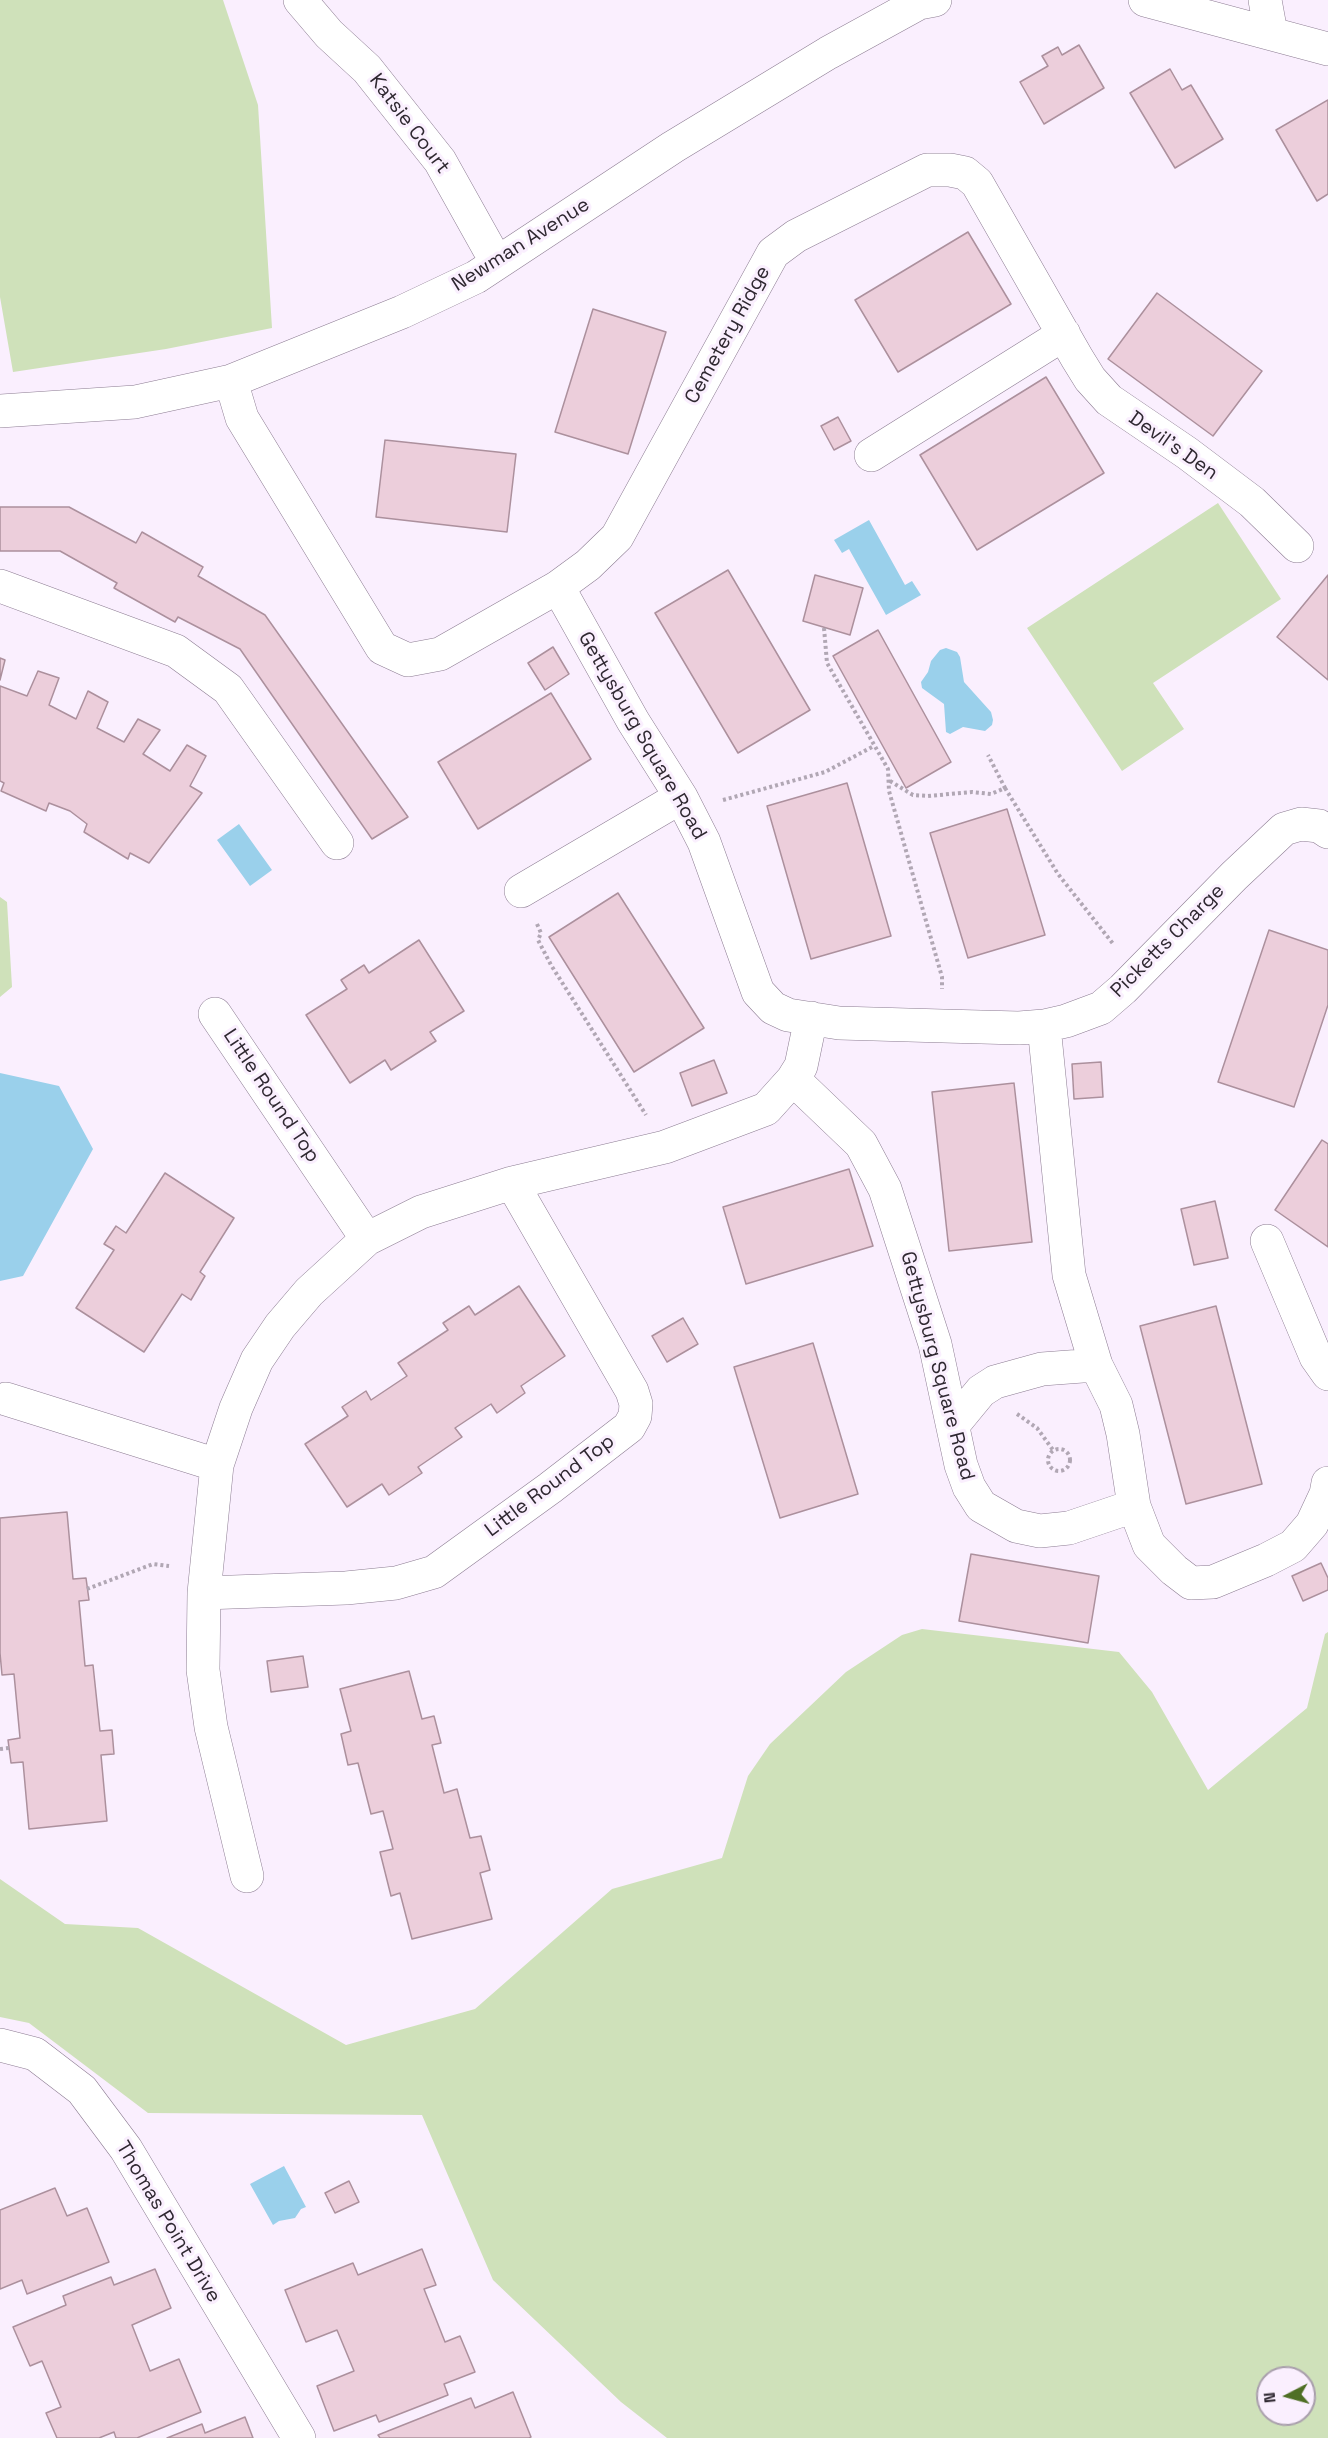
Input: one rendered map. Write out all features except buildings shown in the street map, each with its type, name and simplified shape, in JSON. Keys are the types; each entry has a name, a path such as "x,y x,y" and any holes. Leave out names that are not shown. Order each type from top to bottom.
{"street":[{"name":"Katsie Court","path":"300,0 329,34 367,69 440,161 497,263"},
{"name":"Newman Avenue","path":"0,411 135,402 231,381 402,312 476,277 673,147 828,53 919,3 935,0"},
{"path":"1145,0 1328,49"},
{"path":"1265,0 1271,33"},
{"name":"Cemetery Ridge","path":"558,587 588,565 617,537 773,253 796,236 927,170 965,172"},
{"name":"Devil’s Den","path":"965,172 978,183 1090,379 1109,400 1187,453 1252,502 1297,546"},
{"path":"871,455 1064,334"},
{"path":"231,381 242,418 382,648 408,660 440,654 558,587"},
{"path":"0,586 176,651 228,689 337,843"},
{"name":"Gettysburg Square Road","path":"558,587 633,721 686,806 704,842 758,992 773,1008 788,1015 811,1018"},
{"path":"521,891 686,806"},
{"name":"Picketts Charge","path":"811,1018 839,1023 1044,1026 1101,1008 1284,829 1301,824 1319,826 1328,832"},
{"name":"Little Round Top","path":"215,1014 367,1239"},
{"path":"247,1876 211,1727 203,1670 205,1581 217,1465 236,1408 263,1352 280,1326 309,1292 367,1239 421,1212 512,1183 665,1147 766,1109 793,1079 801,1066 811,1018"},
{"path":"1044,1026 1069,1275 1096,1365 1116,1405 1123,1434 1134,1506 1149,1545 1191,1583 1213,1582 1293,1546 1312,1524 1326,1494 1328,1483"},
{"name":"Gettysburg Square Road","path":"793,1079 861,1144 885,1189 935,1344 961,1465 969,1487 981,1506 1016,1526 1040,1531 1069,1528 1134,1506"},
{"name":"Little Round Top","path":"205,1581 356,1587 396,1583 434,1572 550,1488 629,1427 635,1416 636,1404 632,1391 512,1183"},
{"path":"1268,1241 1316,1357 1328,1374"},
{"path":"953,1425 981,1391 995,1382 1042,1369 1096,1365"},
{"path":"6,1399 217,1465"},
{"name":"Thomas Point Drive","path":"0,2045 35,2054 82,2090 126,2149 299,2438"}],"path":[{"path":"824,628 827,663 888,770 889,790 942,977 943,1026"},
{"path":"686,806 720,801 825,772 874,746"},
{"path":"988,755 1005,788 1058,874 1137,975"},
{"path":"889,781 913,795 928,796 972,792 991,794 1005,788"},
{"path":"521,891 542,933 538,940 542,949 641,1108"},
{"path":"981,1391 1027,1419 1053,1450"},
{"path":"1061,1448 1068,1451 1069,1466 1062,1471 1054,1470 1049,1465 1048,1456 1053,1450 1061,1448"},
{"path":"87,1589 153,1564 205,1581"},
{"path":"0,1749 9,1748"}],"green space":[{"path":"0,0 223,0 258,105 272,328 166,349 13,372 0,297"},
{"path":"1218,503 1281,599 1153,683 1184,729 1122,771 1027,628"},
{"path":"0,897 7,902 12,987 0,997"},
{"path":"922,1629 1119,1652 1152,1692 1208,1790 1307,1708 1325,1634 1328,1632 1328,2438 667,2438 621,2402 493,2280 422,2115 148,2113 29,2023 0,2017 0,1879 65,1924 138,1928 346,2045 475,2009 612,1889 722,1858 748,1776 770,1744 846,1672 902,1635"}],"water":[{"path":"869,520 905,585 912,581 921,595 886,615 849,549 842,553 834,540"},
{"path":"946,648 957,652 964,682 991,712 992,725 985,731 963,727 950,734 946,732 944,704 922,688 921,682 928,672 931,661 940,650"},
{"path":"239,824 272,870 250,886 217,840"},
{"path":"0,1073 59,1086 93,1149 23,1276 0,1281"},
{"path":"284,2166 306,2207 301,2209 295,2218 279,2221 273,2225 250,2184"}]}
